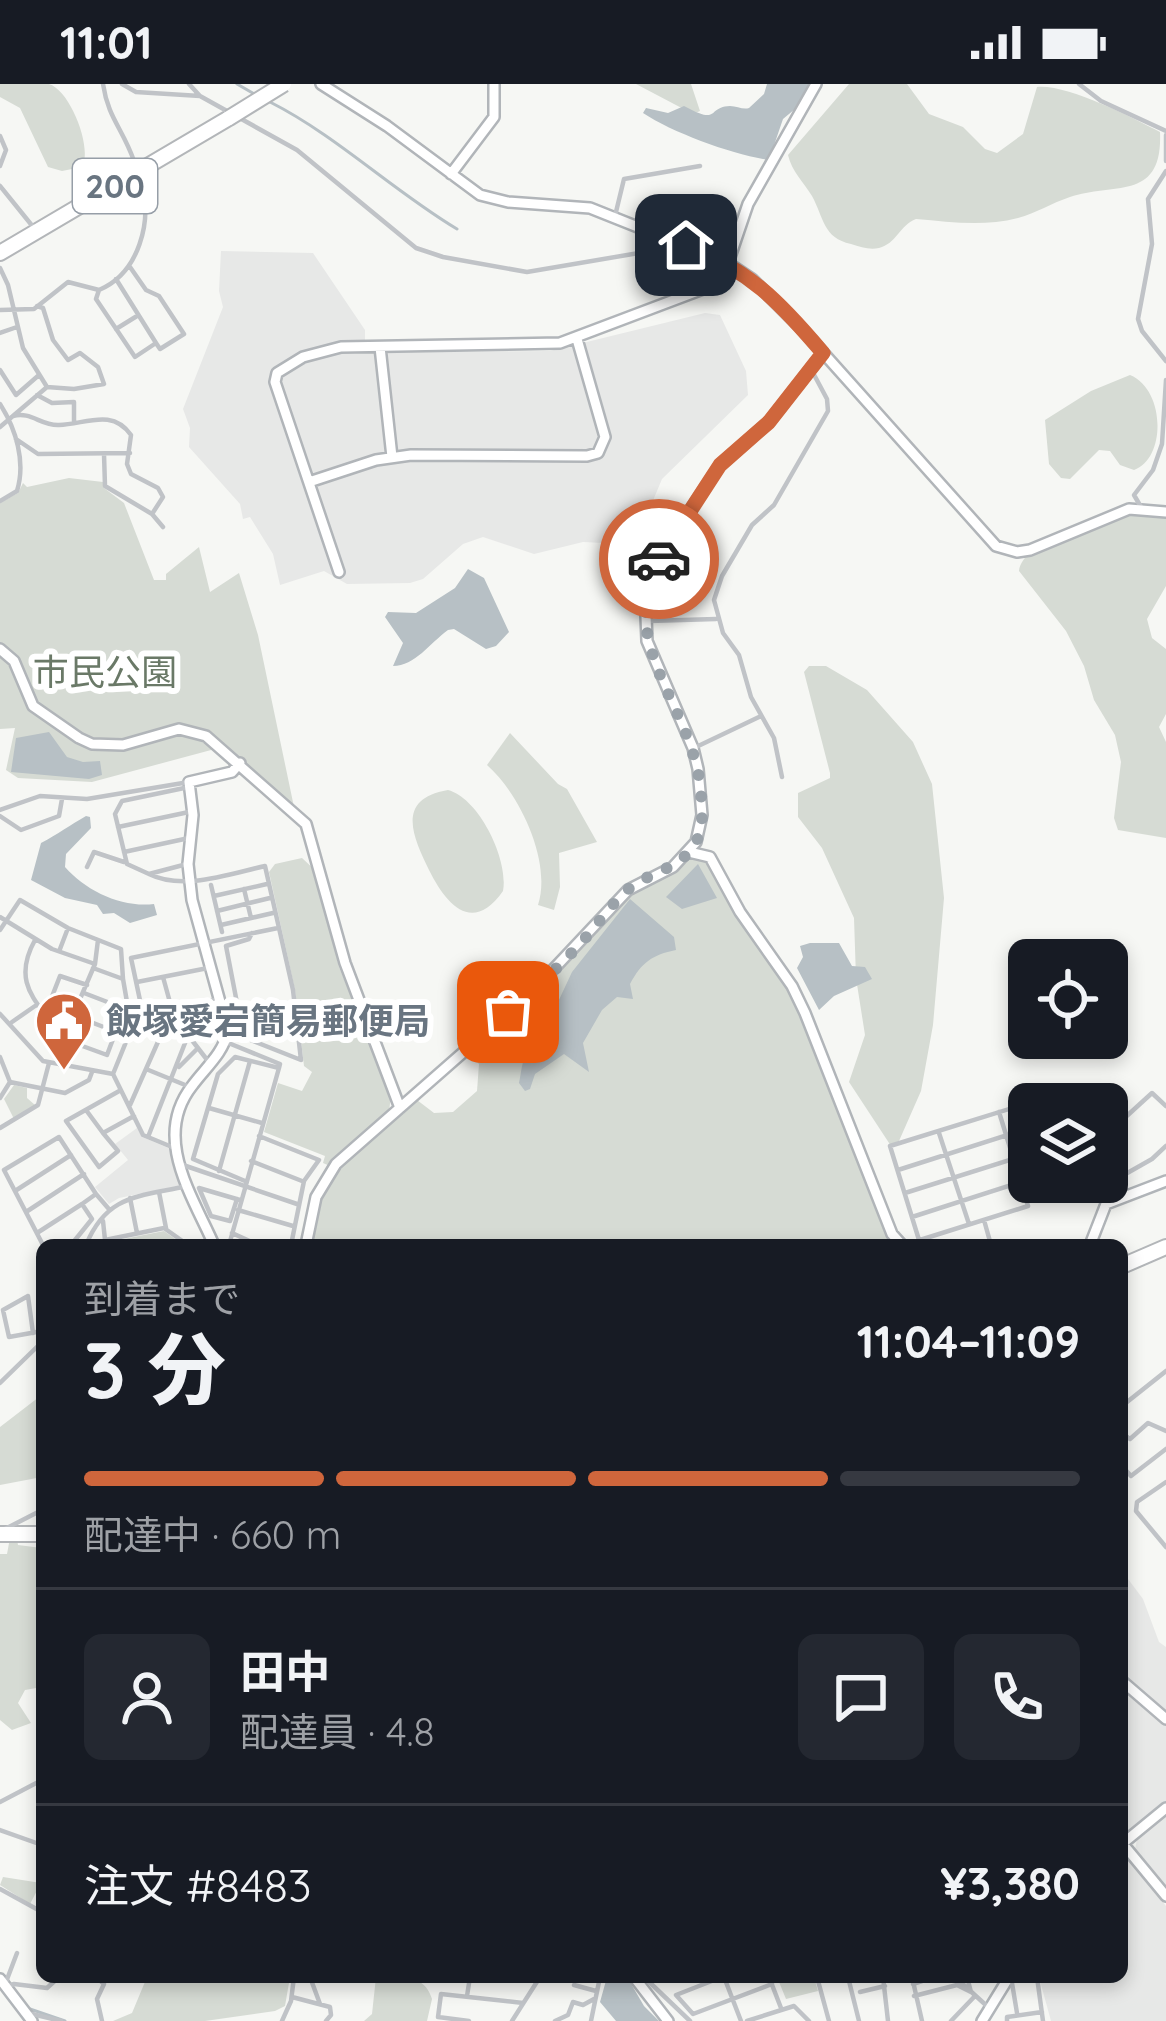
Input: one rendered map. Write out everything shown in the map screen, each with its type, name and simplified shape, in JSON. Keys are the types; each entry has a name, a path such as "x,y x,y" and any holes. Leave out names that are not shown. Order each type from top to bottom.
{"highway":[{"name":"200","path":"0,250 227,117 274,84"},
{"name":"200","path":"0,250 284,84"},
{"path":"1128,1263 1166,1247"},
{"path":"0,1533 36,1534"}],"street":[{"path":"104,84 106,109 121,129 148,205 130,267 99,290 96,299 135,357 156,343"},
{"path":"122,84 136,92 200,96"},
{"path":"190,84 200,96 297,151 412,246 443,257 526,272 686,245"},
{"path":"321,84 492,200 571,204 615,216 728,262 769,295 980,529 1005,550 1030,550 1141,507 1166,512"},
{"path":"451,174 494,117 494,84"},
{"path":"339,572 274,376 318,352 536,346 577,339 705,289 728,262 748,204 817,84"},
{"path":"1079,84 1101,101 1166,133 1166,161"},
{"path":"0,136 6,150 0,166"},
{"path":"615,216 624,179 700,166"},
{"path":"1166,171 1148,199 1152,244 1138,322 1166,361"},
{"path":"0,186 35,229"},
{"path":"116,279 160,349 184,334 159,296 146,290 130,267"},
{"path":"0,268 23,348 46,387"},
{"path":"37,307 68,282 99,290"},
{"path":"0,310 43,308 53,340 68,360 80,353 100,370 104,386 46,387 5,421"},
{"path":"116,329 139,315"},
{"path":"0,333 17,327"},
{"path":"309,482 392,457 598,453 605,437 577,339"},
{"path":"380,347 392,457"},
{"path":"823,353 769,422 720,465 652,572 645,592 644,622 654,661 693,748 701,789 701,830 710,857 806,1012 897,1239"},
{"path":"782,777 774,738 759,717 739,655 722,633 714,599 752,525 774,505 828,410 811,369"},
{"path":"0,370 16,395 39,375"},
{"path":"1141,507 1134,495 1153,470 1162,444 1166,380"},
{"path":"74,389 74,421"},
{"path":"37,395 52,403 74,402"},
{"path":"0,404 16,439 38,454 130,453"},
{"path":"5,421 25,413 57,425 112,419 120,424 130,435 127,464 131,474 158,488 163,496 152,514"},
{"path":"0,501 19,485 16,439"},
{"path":"104,454 105,486 152,514 163,527"},
{"path":"644,622 717,619"},
{"path":"0,649 14,661 33,706 79,738 92,744 123,745 187,730 215,741 306,824 345,963 400,1108"},
{"path":"693,748 759,717"},
{"path":"127,864 115,814 122,801 232,772 240,763"},
{"path":"0,813 40,796 87,799 189,785"},
{"path":"189,785 189,881 227,1032 211,1063 190,1087 175,1120 174,1147 211,1239"},
{"path":"0,813 25,829 59,816 62,799"},
{"path":"118,827 192,812"},
{"path":"307,1239 316,1197 336,1164 562,963 628,890 673,867 689,852 701,830"},
{"path":"124,852 190,838"},
{"path":"87,867 94,852 160,879 189,881 265,866 292,990 301,1060 244,1036 192,1029 188,1005 239,1002"},
{"path":"689,852 710,857"},
{"path":"148,874 188,864"},
{"path":"214,896 268,884"},
{"path":"211,885 221,928 275,912"},
{"path":"244,889 251,918"},
{"path":"218,911 272,898"},
{"path":"0,930 20,900 68,928 121,949 125,1008 107,1055 64,1040 35,1006 24,973 35,940"},
{"path":"3,920 35,940 123,979"},
{"path":"60,949 68,928"},
{"path":"174,1147 148,1137 113,1074 142,1005 131,958 278,928"},
{"path":"244,1036 226,946 252,933"},
{"path":"60,1065 64,1040 94,966 98,939"},
{"path":"136,982 209,968"},
{"path":"44,1017 60,976 125,1008"},
{"path":"164,977 171,1017 211,1063"},
{"path":"142,1005 171,1017"},
{"path":"12,1022 35,1006"},
{"path":"0,1014 12,1022 27,1048 50,1063 113,1074"},
{"path":"75,1016 116,1032"},
{"path":"129,1107 171,1017"},
{"path":"227,1032 280,1064 259,1136 244,1183 230,1221 211,1216 199,1188 238,1199"},
{"path":"148,1137 187,1038"},
{"path":"172,1076 196,1050"},
{"path":"0,1057 10,1082"},
{"path":"279,1068 235,1057 218,1074 193,1159 297,1204"},
{"path":"219,1171 250,1061"},
{"path":"0,1129 32,1111 50,1063"},
{"path":"146,1069 190,1087"},
{"path":"10,1082 65,1093 89,1080 92,1072"},
{"path":"0,1098 10,1082"},
{"path":"86,1110 118,1151 99,1168 66,1121 121,1090"},
{"path":"1128,1114 1152,1093 1166,1106"},
{"path":"208,1108 262,1123"},
{"path":"919,1239 890,1146 1008,1109"},
{"path":"999,1112 1008,1141"},
{"path":"104,1133 134,1116"},
{"path":"939,1131 969,1224"},
{"path":"898,1170 1006,1135"},
{"path":"40,1239 4,1170 56,1136 108,1208"},
{"path":"259,1136 319,1160 304,1181 291,1239"},
{"path":"1128,1172 1166,1146"},
{"path":"15,1191 72,1154"},
{"path":"251,1161 304,1181"},
{"path":"905,1193 1008,1161"},
{"path":"178,1163 244,1183"},
{"path":"26,1212 84,1174"},
{"path":"1092,1239 1106,1204 1166,1181"},
{"path":"90,1239 108,1208 130,1198 188,1186"},
{"path":"912,1216 1008,1186"},
{"path":"160,1192 167,1230"},
{"path":"37,1233 96,1194"},
{"path":"130,1198 137,1233"},
{"path":"230,1239 238,1199"},
{"path":"922,1239 1027,1203"},
{"path":"75,1239 92,1219 82,1204"},
{"path":"238,1210 293,1226"},
{"path":"103,1217 105,1239"},
{"path":"983,1220 989,1239"},
{"path":"110,1239 167,1230 180,1239"},
{"path":"232,1233 245,1239"},
{"path":"33,1333 28,1296 3,1310 6,1335 33,1333 36,1332"},
{"path":"0,1383 36,1348"},
{"path":"1128,1401 1166,1371"},
{"path":"1128,1438 1148,1423 1166,1431"},
{"path":"1128,1473 1131,1476 1166,1449"},
{"path":"1166,1482 1137,1502 1136,1511 1166,1547"},
{"path":"0,1533 36,1513"},
{"path":"1128,1686 1166,1720"},
{"path":"0,1802 36,1783"},
{"path":"1128,1839 1166,1808"},
{"path":"0,1830 36,1843"},
{"path":"1128,1851 1166,1896"},
{"path":"1,1892 36,1909"},
{"path":"1,1985 17,1953"},
{"path":"1,1985 47,1988 52,1983"},
{"path":"102,2021 97,2000 103,1983"},
{"path":"282,2021 293,1983"},
{"path":"312,1983 320,2004"},
{"path":"467,1996 469,1983"},
{"path":"512,2021 536,1983"},
{"path":"591,2021 598,1983"},
{"path":"639,1983 668,2021"},
{"path":"650,1983 690,2021"},
{"path":"707,1983 676,1995 693,2014 767,1983"},
{"path":"726,1983 744,2021 794,2006 809,2021"},
{"path":"772,1983 781,2008"},
{"path":"819,1983 829,2021"},
{"path":"850,1983 859,2021"},
{"path":"884,1983 889,2021"},
{"path":"909,2021 920,2019 913,1983"},
{"path":"961,1983 988,2007"},
{"path":"969,1983 973,1994"},
{"path":"982,2021 1006,1983"},
{"path":"1011,1983 1017,2015"},
{"path":"1037,1983 1043,2021"},
{"path":"1,1985 29,2017 62,2021"},
{"path":"574,1985 596,1990"},
{"path":"914,1996 957,1985 973,1994"},
{"path":"860,1992 885,1986"},
{"path":"469,2021 438,2017 440,1994 523,2003"},
{"path":"951,2021 973,1994"},
{"path":"292,1997 331,2009 326,2021"},
{"path":"554,2021 568,2015 573,2002 583,2005 594,1999"},
{"path":"1007,2021 1007,2017 1042,2012"}],"shaded area":[{"path":"767,84 812,84 801,104 783,119 769,160 704,142 643,113 646,108 668,113 684,106 708,115 723,107 749,108"},
{"path":"221,251 313,253 365,330 365,352 550,351 705,313 720,315 746,371 748,395 662,479 647,515 623,544 583,542 534,554 483,537 463,544 423,579 410,583 347,584 324,571 280,585 273,554 250,517 243,519 240,504 189,447 190,428 183,409 223,307"},
{"path":"468,569 484,578 509,632 486,649 448,630 415,658 393,666 403,643 385,617 388,612 416,613 455,588"},
{"path":"49,732 67,757 100,761 102,775 89,779 11,772 16,738"},
{"path":"86,816 91,828 66,854 65,867 105,896 154,904 157,915 130,923 31,880 41,843"},
{"path":"698,864 717,898 682,909 666,897"},
{"path":"630,899 674,937 676,950 654,957 639,970 630,984 633,999 617,997 602,1010 583,1043 589,1072 564,1054 535,1074 525,1091 519,1083 524,1060 546,1031 548,1012 572,972"},
{"path":"839,943 852,966 865,967 872,979 834,996 819,1010 797,968 803,957 800,946"},
{"path":"137,1128 142,1137 171,1149 183,1185 109,1204 95,1187 128,1160 115,1144"},
{"path":"1128,1579 1143,1599 1159,1642 1166,1647 1166,1802 1128,1831"},
{"path":"1166,1815 1166,1887 1135,1850 1137,1839"},
{"path":"1128,1858 1166,1906 1166,2021 1051,2021 1041,1983 1128,1983"},
{"path":"605,1983 631,1983 659,2021 616,2021 600,2002"}],"green space":[{"path":"0,84 49,84 65,97 82,134 82,167 62,171 48,167 20,108 0,97"},
{"path":"636,84 691,84 700,111 693,114"},
{"path":"849,84 907,84 929,114 963,127 985,149 997,153 1023,134 1037,87 1050,87 1099,103 1160,132 1159,154 1153,170 1133,185 1070,197 1005,221 916,219 885,246 862,247 830,232 788,155"},
{"path":"1130,375 1142,383 1156,409 1152,453 1134,470 1120,465 1110,451 1099,450 1070,479 1061,478 1049,464 1045,420 1091,391"},
{"name":"市民公園","path":"69,478 103,482 124,503 154,580 166,580 166,574 199,547 210,592 239,573 258,635 294,807 226,746 92,782 18,778 6,770 15,728 0,729 0,503 18,493 23,483 27,487"},
{"path":"1127,512 1166,516 1166,586 1147,619 1152,638 1166,649 1166,714 1159,727 1166,742 1166,838 1118,830 1114,818 1121,762 1115,735 1094,700 1066,631 1019,571 1024,559 1048,540"},
{"path":"809,666 826,666 867,690 913,742 932,784 944,898 933,1025 921,1091 899,1141 891,1146 849,1082 865,1035 856,978 854,918 822,848 798,817 798,793 830,778 804,672"},
{"path":"510,733 567,789 597,842 559,853 560,887 554,910 538,905 541,869 537,849 511,793 487,765"},
{"path":"448,790 460,795 481,817 501,863 503,891 481,911 461,910 443,894 414,833 414,811 420,802"},
{"path":"689,854 708,859 789,987 897,1239 310,1239 323,1195 346,1161 417,1100 434,1113 453,1112 477,1091 479,1064 467,1051 565,964 627,893"},
{"path":"302,858 316,871 339,967 391,1095 389,1112 330,1166 323,1163 325,1156 264,1132 278,1083 302,1091 312,1072 304,1066 295,990 269,872 275,864"},
{"path":"14,1085 27,1088 27,1098 35,1105 14,1119 4,1099"},
{"path":"164,1231 175,1239 124,1239"},
{"path":"36,1399 36,1478 0,1485 0,1427"},
{"path":"10,1538 17,1539 18,1545 36,1547 36,1688 25,1690 18,1703 31,1723 12,1730 0,1720 0,1554 7,1554"},
{"path":"3,1877 36,1882 36,1893 30,1904 0,1885"},
{"path":"144,1983 289,1983 285,2006 275,2011 205,2021 113,2021 132,2013"},
{"path":"375,1983 422,1983 432,1999 427,2021 364,2021 372,2014"},
{"path":"779,1983 816,1983 818,1991 786,1999"}],"waterway":[{"path":"237,84 256,95"},
{"path":"270,102 457,229"},
{"path":"27,2008 65,2021"}],"way so far":[{"path":"508,1012 562,963 628,890 680,862 701,830 701,789 693,748 644,627 645,592 659,559"}],"place":[{"name":"飯塚愛宕簡易郵便局","path":"64,1072"}],"route":[{"path":"659,559 720,465 769,422 823,353 752,279 728,262 686,245"}]}
